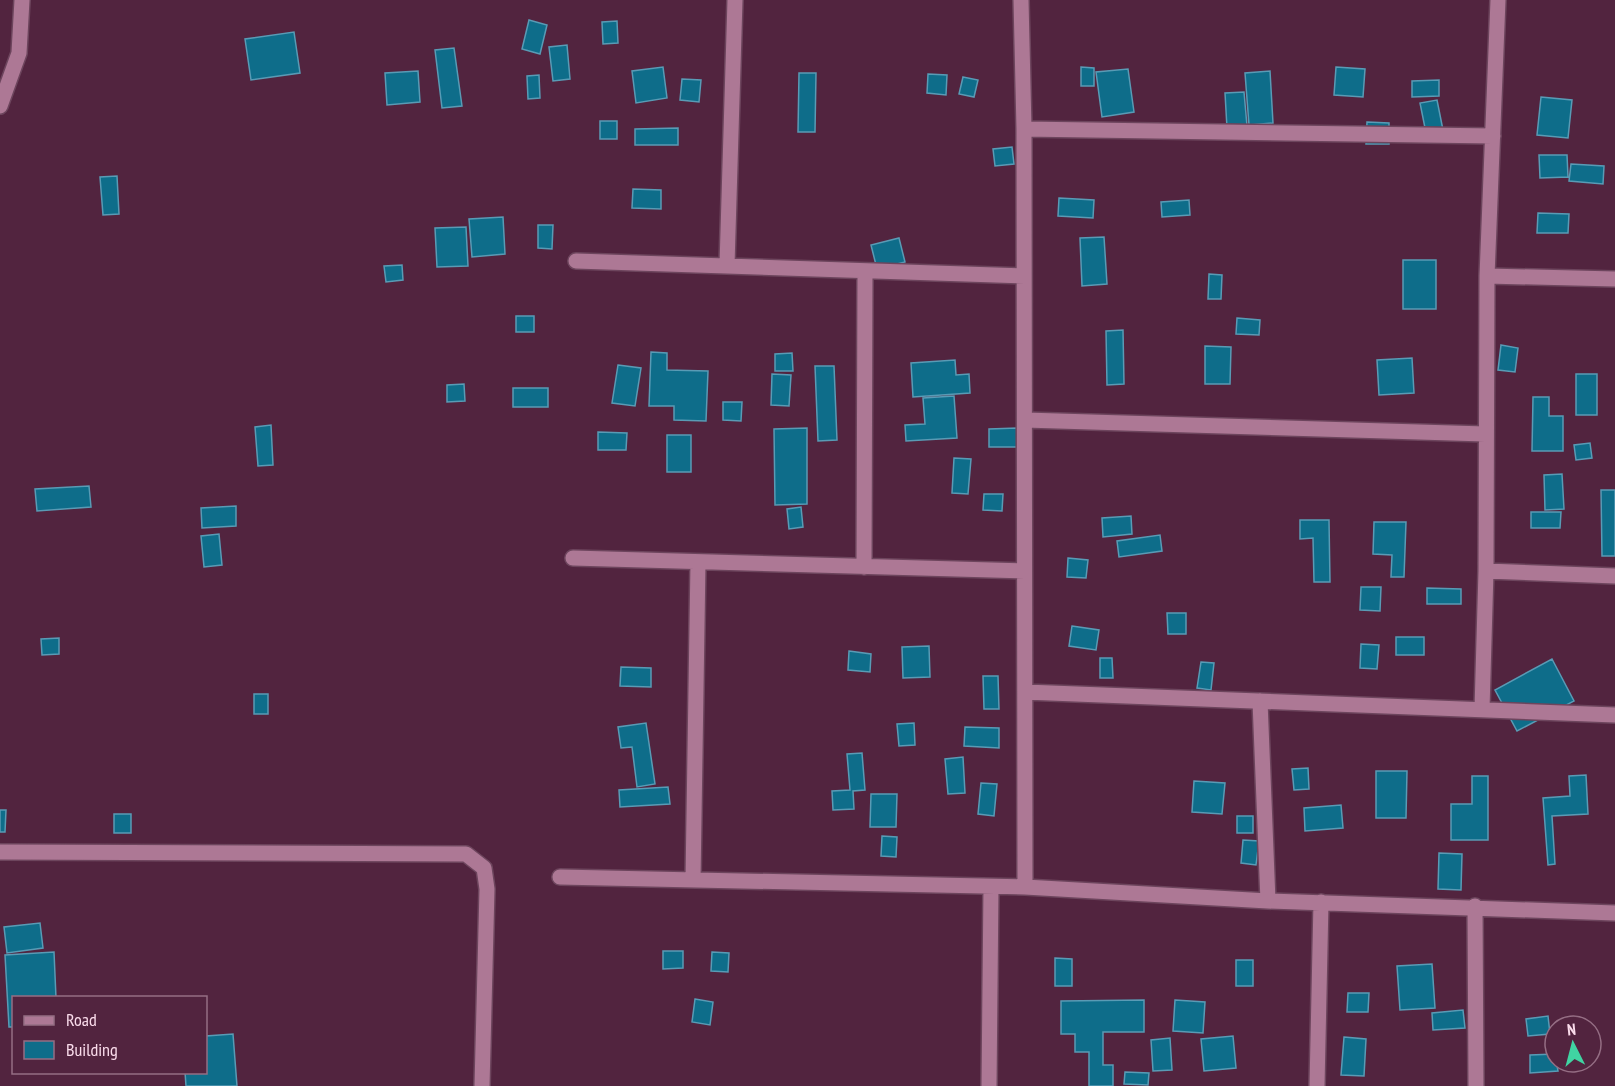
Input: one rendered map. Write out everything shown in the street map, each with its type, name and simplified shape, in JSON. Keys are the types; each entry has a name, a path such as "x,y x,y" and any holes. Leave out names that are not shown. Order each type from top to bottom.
{"street":[{"path":"0,106 20,53 22,0"},
{"path":"727,264 735,0"},
{"path":"1021,0 1024,129 1025,887"},
{"path":"1482,709 1486,571 1487,276 1498,0"},
{"path":"1024,129 1493,136"},
{"path":"576,261 727,264 865,272 1024,276"},
{"path":"864,567 865,272"},
{"path":"1487,276 1615,279"},
{"path":"1024,420 1485,434"},
{"path":"573,558 1024,571"},
{"path":"693,880 698,562"},
{"path":"1486,571 1615,576"},
{"path":"1025,692 1615,715"},
{"path":"1260,700 1268,901"},
{"path":"0,852 466,854 484,868 487,889 482,1086"},
{"path":"560,878 1025,887 1268,901 1475,906 1615,913"},
{"path":"989,1086 991,887"},
{"path":"1317,1086 1321,902"},
{"path":"1475,906 1476,1086"}],"building":[{"path":"529,20 547,25 540,54 522,49"},
{"path":"617,21 618,43 603,44 602,22"},
{"path":"294,32 300,73 251,80 245,39"},
{"path":"567,45 570,79 553,81 549,47"},
{"path":"454,48 462,106 442,108 435,50"},
{"path":"663,67 667,98 636,103 632,71"},
{"path":"1081,67 1094,68 1094,86 1081,86"},
{"path":"1336,67 1365,69 1363,97 1334,95"},
{"path":"1128,69 1134,112 1102,117 1096,72"},
{"path":"418,71 420,102 387,105 385,73"},
{"path":"1270,71 1273,123 1249,125 1245,73"},
{"path":"799,73 816,73 815,132 798,132"},
{"path":"928,74 947,75 946,95 927,93"},
{"path":"539,75 540,98 528,99 527,76"},
{"path":"963,77 978,80 974,97 959,94"},
{"path":"682,79 701,80 699,102 680,100"},
{"path":"1439,80 1439,96 1412,97 1412,81"},
{"path":"1244,92 1247,126 1227,128 1225,93"},
{"path":"1541,97 1572,100 1568,138 1537,135"},
{"path":"1437,100 1443,130 1426,133 1420,103"},
{"path":"600,121 617,121 617,139 600,139"},
{"path":"1367,122 1389,123 1389,144 1366,144"},
{"path":"678,128 678,145 635,145 635,129"},
{"path":"1012,147 1014,164 995,166 993,149"},
{"path":"1539,155 1567,155 1568,177 1540,178"},
{"path":"1571,164 1604,166 1603,184 1569,181"},
{"path":"117,176 119,214 103,215 100,177"},
{"path":"633,189 661,190 661,209 632,208"},
{"path":"1059,198 1094,200 1093,218 1058,216"},
{"path":"1189,200 1190,215 1162,217 1161,202"},
{"path":"1538,213 1569,214 1568,233 1537,233"},
{"path":"503,217 505,254 472,257 469,219"},
{"path":"538,225 553,225 552,249 538,248"},
{"path":"466,227 468,266 437,267 435,228"},
{"path":"1104,237 1107,284 1082,286 1080,238"},
{"path":"899,238 905,262 877,269 871,245"},
{"path":"1403,260 1436,260 1436,309 1403,309"},
{"path":"402,265 403,280 386,282 384,266"},
{"path":"1209,274 1222,275 1221,299 1208,299"},
{"path":"516,316 534,316 534,332 516,332"},
{"path":"1237,318 1260,320 1259,335 1236,334"},
{"path":"1123,330 1124,384 1107,385 1106,331"},
{"path":"1501,345 1518,348 1515,372 1498,370"},
{"path":"1205,346 1231,347 1230,384 1205,384"},
{"path":"651,352 667,353 667,370 708,371 706,421 674,420 674,406 649,406"},
{"path":"792,353 793,371 775,371 775,354"},
{"path":"1412,358 1414,393 1379,395 1377,360"},
{"path":"955,360 956,375 969,374 970,393 913,397 911,363"},
{"path":"618,365 641,368 635,406 612,403"},
{"path":"815,366 834,366 837,440 818,441"},
{"path":"772,374 791,375 789,406 771,405"},
{"path":"1576,374 1597,374 1597,415 1576,415"},
{"path":"464,384 465,401 447,402 447,385"},
{"path":"513,388 548,388 548,407 513,407"},
{"path":"954,396 957,438 906,441 905,425 925,424 923,398"},
{"path":"1533,397 1549,397 1549,416 1563,416 1563,451 1532,451"},
{"path":"723,402 742,402 741,421 723,420"},
{"path":"271,425 273,465 258,466 255,427"},
{"path":"807,428 807,504 775,505 774,429"},
{"path":"1017,428 1018,447 989,447 989,429"},
{"path":"598,432 627,433 626,450 598,450"},
{"path":"667,435 691,435 691,472 667,472"},
{"path":"1590,443 1592,458 1576,460 1574,445"},
{"path":"954,458 971,459 968,494 952,493"},
{"path":"1562,474 1564,509 1545,510 1544,475"},
{"path":"89,486 91,507 37,511 35,489"},
{"path":"1601,490 1615,490 1615,556 1602,556"},
{"path":"984,494 1003,494 1002,511 983,510"},
{"path":"236,506 236,526 202,528 201,508"},
{"path":"801,507 803,527 789,529 787,509"},
{"path":"1531,512 1561,512 1560,528 1531,528"},
{"path":"1131,516 1132,534 1103,537 1102,518"},
{"path":"1300,520 1329,520 1330,582 1314,582 1313,538 1300,539"},
{"path":"1374,522 1406,522 1404,577 1391,577 1392,555 1373,554"},
{"path":"219,534 222,565 204,567 201,536"},
{"path":"1160,535 1162,551 1119,557 1117,541"},
{"path":"1068,558 1088,560 1086,578 1067,577"},
{"path":"1361,587 1381,587 1380,611 1360,610"},
{"path":"1427,588 1461,589 1461,604 1427,604"},
{"path":"1167,613 1186,613 1186,634 1168,634"},
{"path":"1072,626 1099,630 1096,650 1069,646"},
{"path":"1396,637 1424,637 1424,655 1396,655"},
{"path":"59,638 59,654 42,655 41,639"},
{"path":"1361,644 1379,645 1377,669 1360,668"},
{"path":"929,646 930,677 903,678 902,647"},
{"path":"849,651 871,654 870,672 848,670"},
{"path":"1100,658 1112,658 1113,678 1100,678"},
{"path":"1552,659 1574,701 1517,731 1495,690"},
{"path":"1201,662 1214,663 1211,690 1197,688"},
{"path":"621,667 651,668 651,687 620,686"},
{"path":"983,676 998,676 999,709 984,709"},
{"path":"254,694 268,694 268,714 254,714"},
{"path":"646,723 655,784 637,787 632,747 621,748 618,727"},
{"path":"914,723 915,745 899,746 897,724"},
{"path":"965,727 999,728 999,748 964,746"},
{"path":"862,753 865,790 853,791 854,809 833,810 832,791 850,790 847,754"},
{"path":"963,757 965,793 948,794 945,759"},
{"path":"1308,768 1309,789 1294,790 1292,769"},
{"path":"1376,771 1407,771 1406,818 1376,818"},
{"path":"1586,775 1588,814 1552,816 1555,864 1548,865 1543,798 1570,796 1569,776"},
{"path":"1472,776 1488,776 1488,840 1451,840 1451,804 1472,804"},
{"path":"1194,781 1225,783 1222,814 1192,812"},
{"path":"981,783 997,784 994,816 978,814"},
{"path":"668,787 670,804 620,807 619,790"},
{"path":"871,794 897,794 896,827 870,827"},
{"path":"1341,805 1343,828 1305,831 1304,808"},
{"path":"0,810 6,810 5,832 0,832"},
{"path":"114,814 131,814 131,833 114,833"},
{"path":"1237,816 1253,816 1253,833 1237,833"},
{"path":"882,836 897,837 896,857 881,856"},
{"path":"1243,840 1259,841 1256,865 1241,863"},
{"path":"1439,853 1462,854 1461,890 1438,889"},
{"path":"40,923 43,948 7,953 4,927"},
{"path":"663,951 683,951 683,968 663,969"},
{"path":"54,952 56,996 12,996 12,1027 9,1027 5,955"},
{"path":"712,952 729,953 728,972 711,971"},
{"path":"1055,958 1072,959 1072,986 1055,986"},
{"path":"1236,960 1253,960 1253,986 1236,986"},
{"path":"1432,964 1435,1008 1400,1010 1397,966"},
{"path":"1348,993 1369,993 1368,1012 1347,1012"},
{"path":"695,999 713,1002 710,1025 692,1022"},
{"path":"1144,1000 1144,1032 1103,1032 1103,1065 1113,1065 1113,1086 1089,1086 1089,1052 1075,1052 1075,1034 1061,1034 1061,1001"},
{"path":"1175,1000 1205,1002 1203,1033 1173,1031"},
{"path":"1463,1010 1465,1028 1433,1030 1432,1013"},
{"path":"1543,1017 1543,1035 1528,1036 1526,1019"},
{"path":"233,1034 237,1086 186,1086 185,1074 207,1074 207,1036"},
{"path":"1233,1036 1236,1068 1204,1071 1201,1039"},
{"path":"1344,1037 1366,1039 1364,1076 1341,1075"},
{"path":"1170,1038 1172,1070 1153,1071 1151,1040"},
{"path":"1543,1054 1543,1072 1530,1073 1530,1055"},
{"path":"1125,1072 1149,1073 1148,1085 1124,1084"}]}
